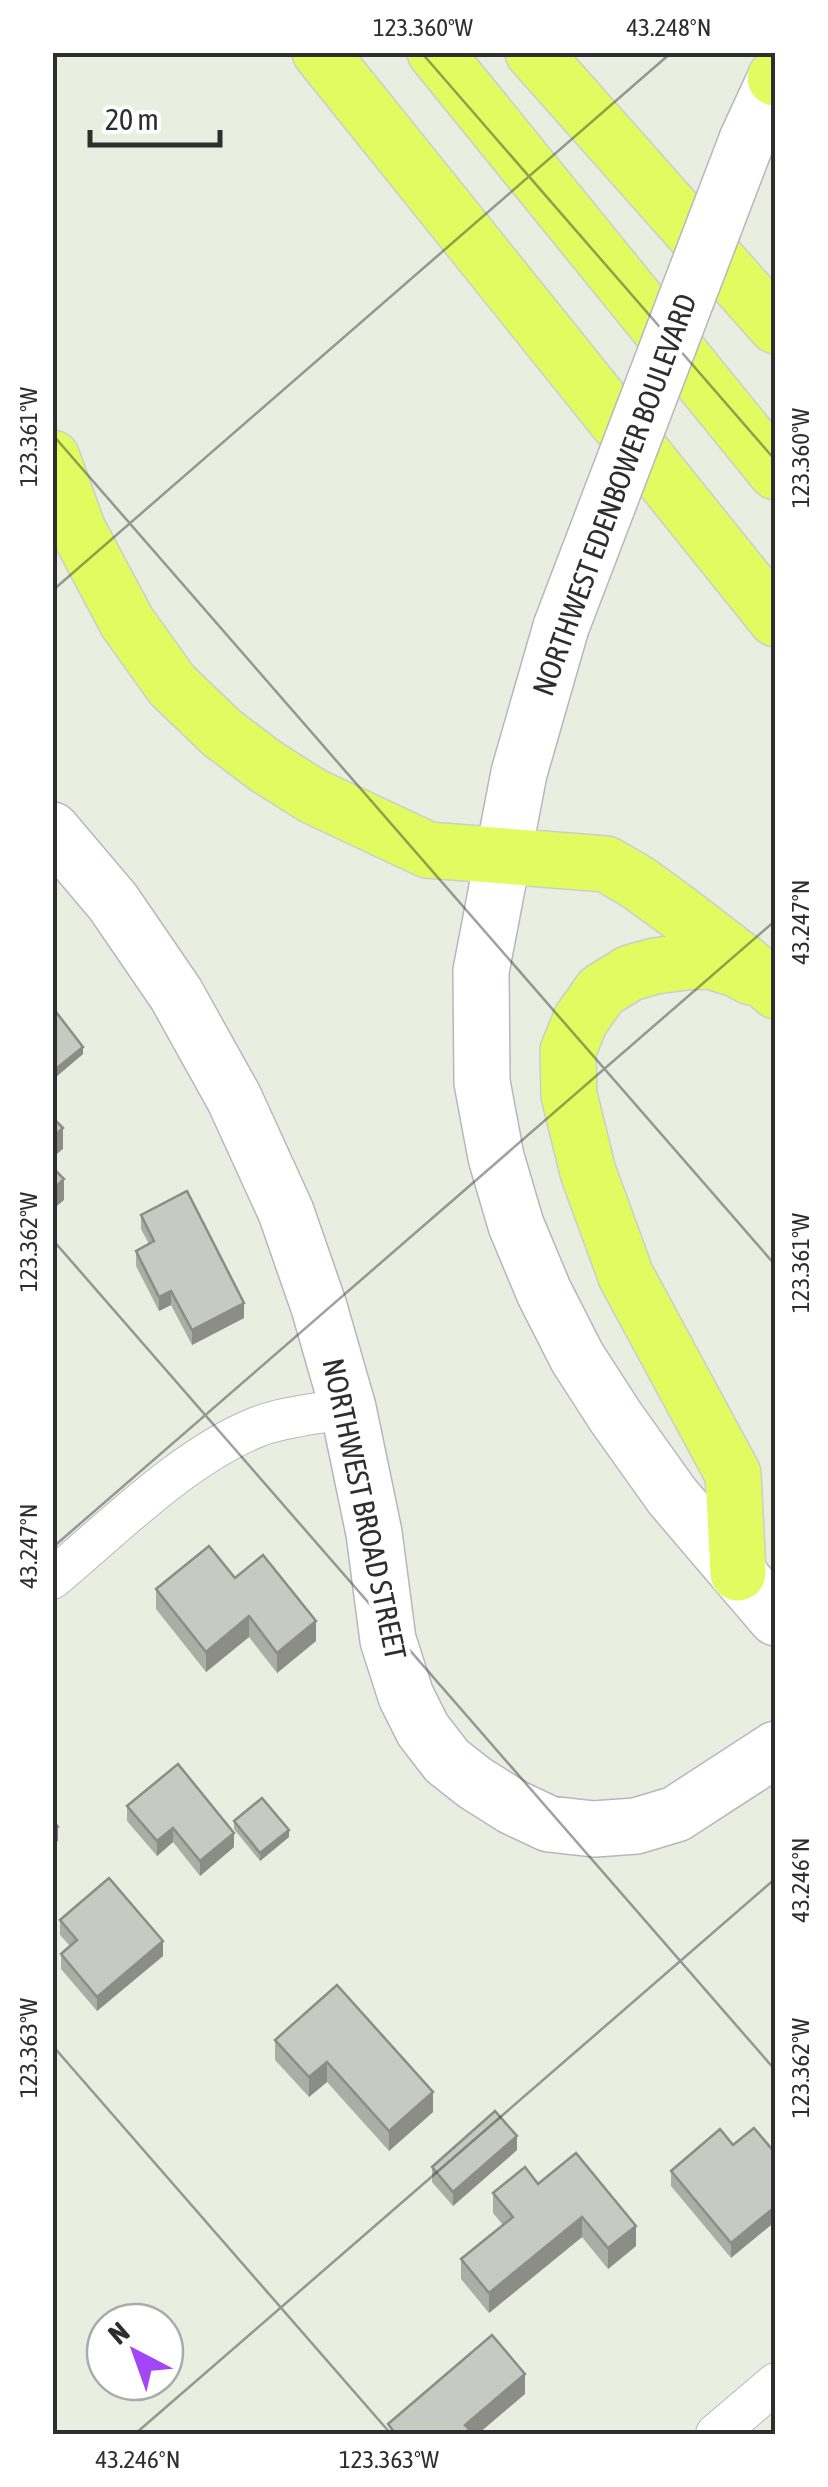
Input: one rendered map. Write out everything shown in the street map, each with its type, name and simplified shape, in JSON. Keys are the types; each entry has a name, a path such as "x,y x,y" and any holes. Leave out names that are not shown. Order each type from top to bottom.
{"highway":[{"path":"320,52 776,619"},
{"path":"434,52 776,472"},
{"path":"533,52 776,326"},
{"path":"52,458 78,530 127,622 172,685 222,733 267,767 313,796 428,850 606,864 677,910 776,991"},
{"path":"738,1574 733,1474 626,1276 588,1172 569,1096 568,1051 580,1021 601,991 630,973 686,962 710,962 736,970 776,991"}],"main road":[{"name":"NORTHWEST EDENBOWER BOULEVARD","path":"775,77 747,140 561,626 519,774 481,971 482,1082 496,1157 516,1225 544,1292 577,1357 672,1496 776,1618"},
{"name":"NORTHWEST BROAD STREET","path":"52,830 146,948 208,1048 286,1212 319,1306 348,1408 374,1534 388,1640 406,1696 423,1730 447,1761 475,1784 549,1824 594,1828 636,1826 676,1814 776,1749"}],"street":[{"path":"52,1579 210,1450 260,1426 348,1408"},
{"path":"716,2434 776,2383"}],"building":[{"path":"53,1008 83,1047 57,1068 52,1062"},
{"path":"52,1117 63,1128 52,1138"},
{"path":"52,1167 64,1179 52,1190"},
{"path":"187,1191 244,1303 192,1330 171,1291 159,1297 136,1251 154,1241 141,1215"},
{"path":"209,1546 235,1578 263,1555 316,1621 277,1653 249,1616 206,1652 156,1589"},
{"path":"178,1764 234,1833 200,1861 173,1828 157,1841 127,1806"},
{"path":"262,1798 289,1830 260,1853 234,1821"},
{"path":"109,1878 163,1941 97,1997 61,1954 77,1940 60,1920"},
{"path":"337,1985 433,2092 389,2131 327,2062 309,2077 275,2040"},
{"path":"495,2111 517,2136 453,2192 432,2167"},
{"path":"754,2128 776,2154 776,2206 731,2243 671,2171 720,2129 733,2145"},
{"path":"576,2153 636,2226 608,2248 582,2217 489,2293 461,2259 513,2217 493,2193 525,2167 538,2184"},
{"path":"492,2335 525,2374 465,2425 473,2434 391,2434 394,2432 388,2424"}]}
